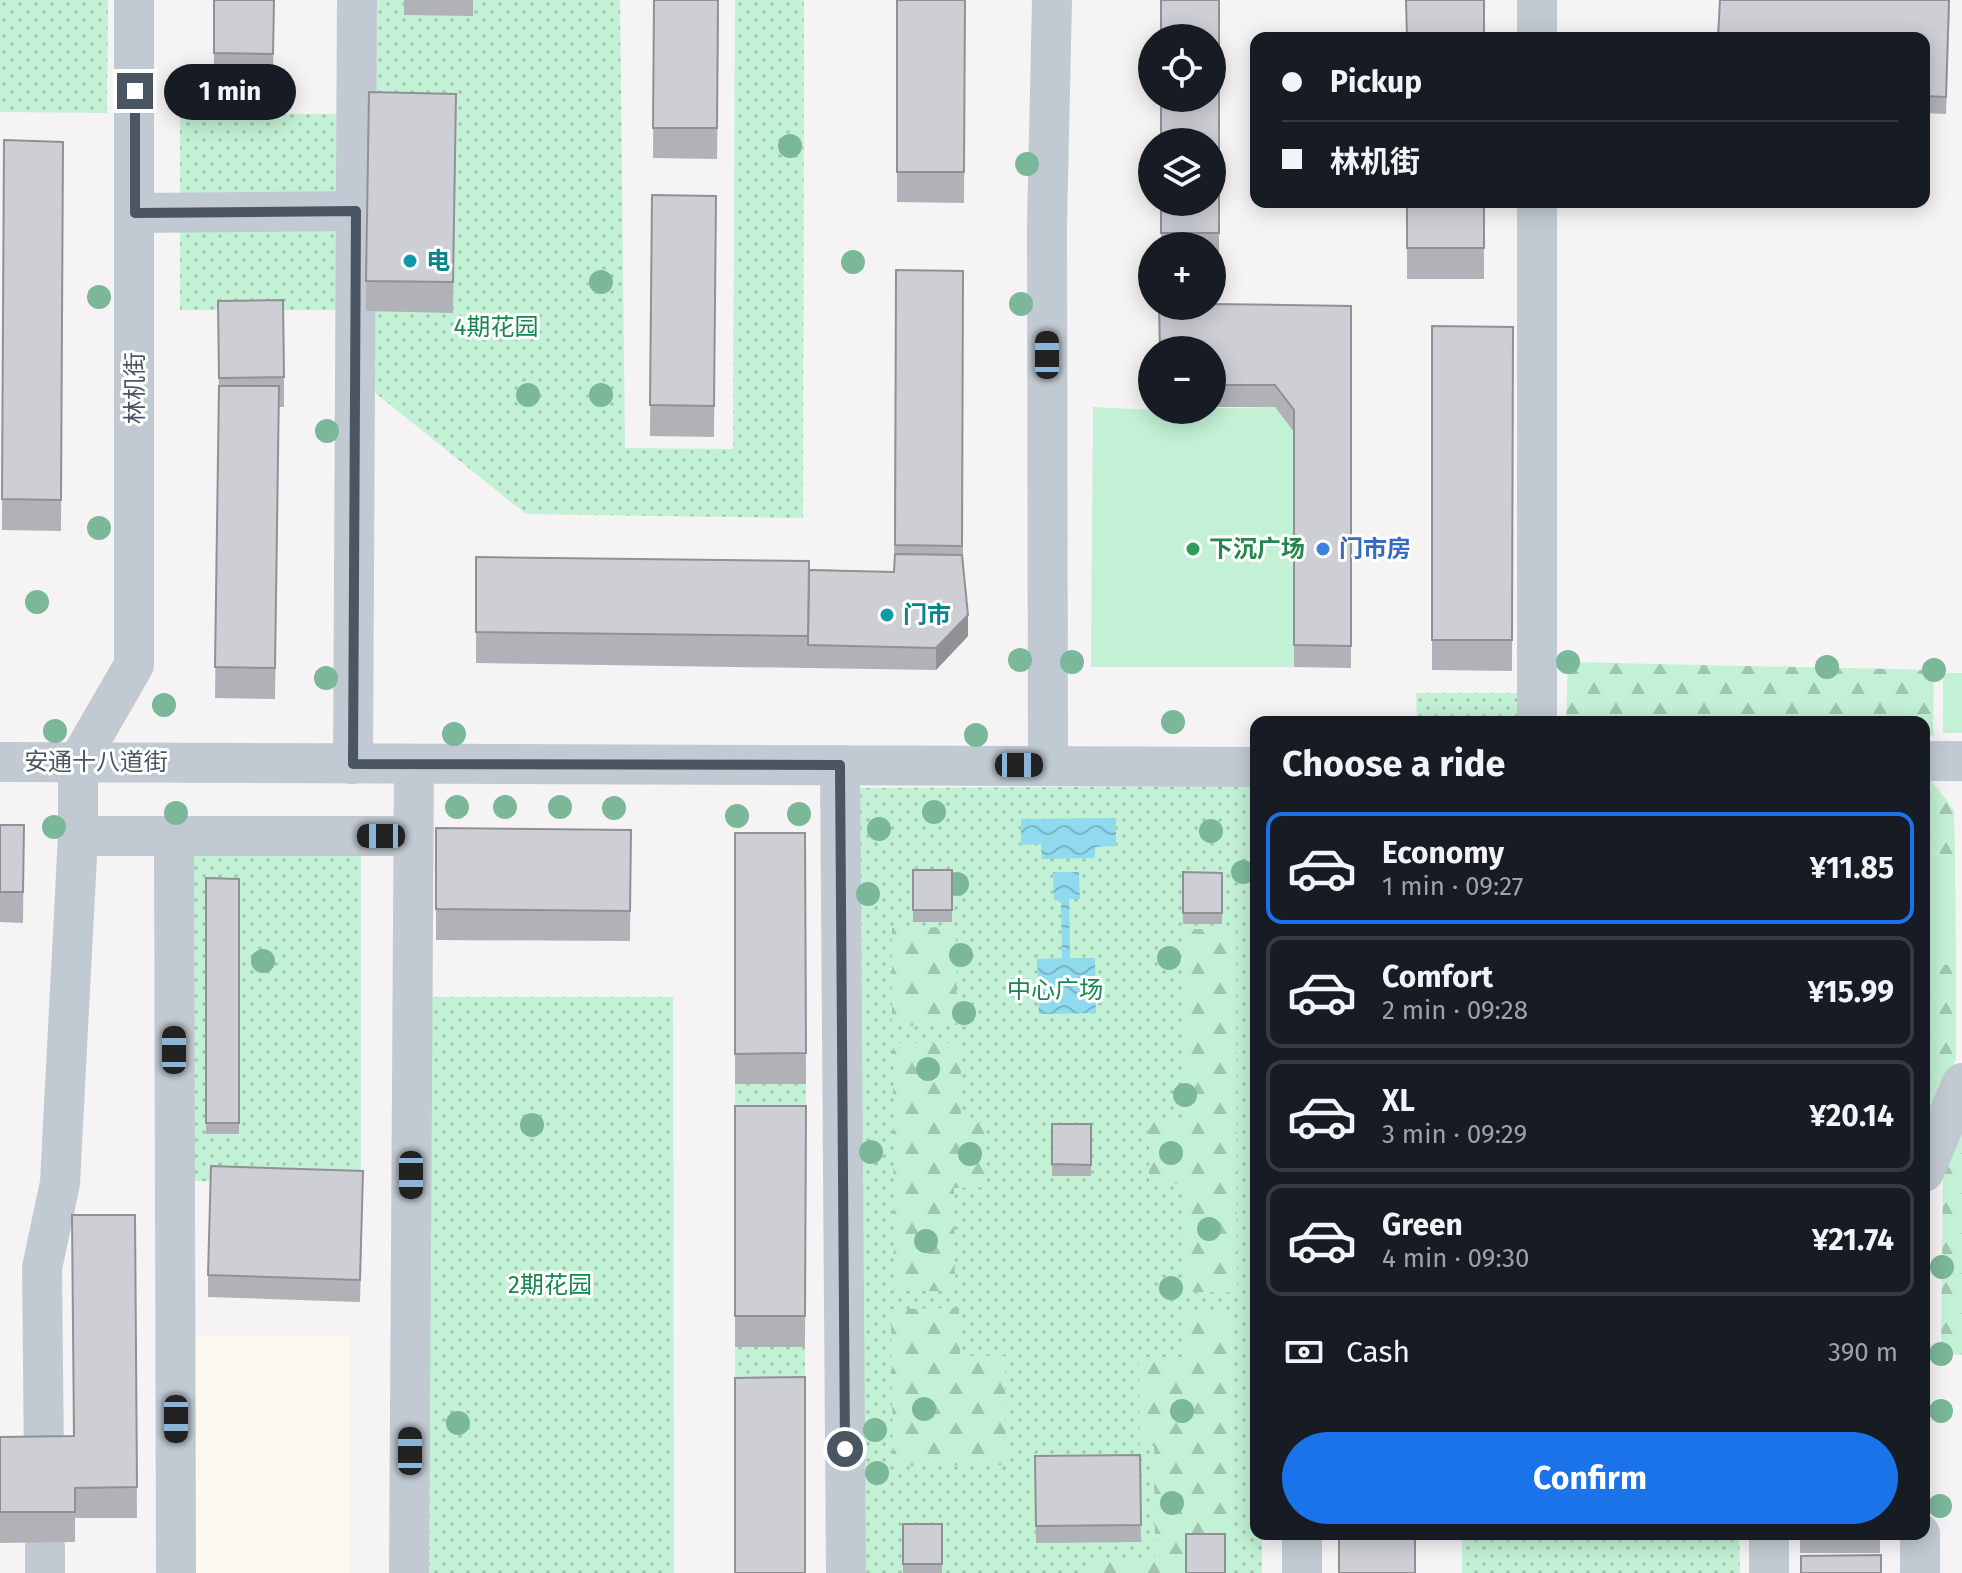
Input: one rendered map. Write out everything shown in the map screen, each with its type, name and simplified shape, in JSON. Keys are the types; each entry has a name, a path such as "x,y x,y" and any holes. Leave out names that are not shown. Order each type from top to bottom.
{"street":[{"name":"林机街","path":"78,762 134,665 134,0"},
{"path":"353,764 357,0"},
{"path":"1048,766 1047,225 1052,0"},
{"path":"1537,0 1537,32"},
{"path":"1537,208 1537,716"},
{"path":"135,213 356,211"},
{"path":"1930,761 1962,761"},
{"name":"安通十八道街","path":"0,762 1250,767"},
{"path":"44,1462 42,1268 60,1183 78,836 78,762"},
{"path":"409,1573 414,764"},
{"path":"840,765 846,1573"},
{"path":"174,835 176,1573"},
{"path":"78,836 412,836"},
{"path":"1930,1158 1962,1083"},
{"path":"1302,1540 1302,1573"},
{"path":"1769,1540 1769,1573"},
{"path":"1920,1540 1920,1573"}],"shaded area":[{"path":"171,1336 349,1336 349,1573 170,1573"}],"green space":[{"path":"0,0 108,0 107,113 0,112"},
{"name":"4期花园","path":"372,0 620,0 625,448 733,449 735,0 804,0 803,518 526,514 368,387"},
{"path":"180,114 340,114 340,310 180,310"},
{"name":"下沉广场","path":"1093,407 1138,409 1138,424 1226,424 1226,408 1275,407 1294,432 1294,667 1091,667"},
{"path":"1568,662 1934,670 1933,736 1930,736 1930,716 1566,716"},
{"path":"1943,673 1962,673 1962,733 1943,733"},
{"path":"1416,693 1522,693 1523,716 1417,716"},
{"path":"1930,780 1954,810 1955,855 1930,854"},
{"name":"中心广场","path":"1250,786 1250,1540 1262,1540 1262,1573 859,1573 852,788"},
{"path":"191,849 361,851 361,1183 193,1181"},
{"path":"1930,854 1955,855 1956,965 1930,965"},
{"path":"956,927 957,1025 892,1026 892,928"},
{"path":"1183,929 1236,929 1237,1292 1182,1292 1182,1184 1149,1184 1149,1122 1182,1121"},
{"path":"1930,965 1956,965 1956,1059 1930,1119"},
{"name":"2期花园","path":"427,997 673,997 674,1573 428,1573"},
{"path":"893,1043 961,1043 961,1122 986,1123 987,1187 954,1188 955,1291 894,1291"},
{"path":"735,1084 806,1084 806,1136 735,1137"},
{"path":"1962,1130 1962,1355 1941,1354 1943,1177"},
{"path":"959,1308 960,1356 1005,1356 1006,1465 893,1466 891,1309"},
{"path":"1184,1314 1232,1314 1233,1573 1089,1573 1089,1559 1155,1559 1154,1446 1140,1446 1139,1357 1184,1357"},
{"path":"735,1347 805,1347 805,1408 735,1408"},
{"path":"1462,1540 1739,1540 1740,1573 1462,1573"}],"water":[{"path":"1116,818 1116,846 1095,847 1095,858 1042,859 1041,844 1021,845 1021,819"},
{"path":"1053,872 1079,872 1080,899 1069,899 1070,958 1095,958 1096,1013 1039,1014 1037,959 1062,958 1061,901 1054,900"}],"building":[{"path":"214,0 274,0 273,54 214,53"},
{"path":"654,0 718,0 717,128 653,128"},
{"path":"897,0 965,0 964,172 897,172"},
{"path":"1161,0 1219,0 1219,24 1161,24"},
{"path":"1406,0 1484,0 1484,32 1407,32"},
{"path":"1720,0 1949,0 1946,97 1930,96 1930,32 1718,32"},
{"name":"电","path":"369,92 456,94 453,282 366,281"},
{"path":"1161,112 1219,112 1219,128 1161,128"},
{"path":"4,140 63,142 61,500 2,499"},
{"path":"652,195 716,196 714,406 650,405"},
{"path":"1407,208 1484,208 1484,248 1407,248"},
{"path":"1161,216 1219,216 1219,232 1161,232"},
{"path":"896,270 963,271 962,546 895,545"},
{"path":"283,300 284,377 219,378 218,301"},
{"name":"门市房","path":"1226,304 1351,306 1351,646 1294,645 1294,410 1275,385 1226,385 1226,336 1160,336 1159,320 1226,320"},
{"path":"1432,326 1513,327 1512,640 1432,640"},
{"path":"219,386 279,386 275,668 215,667"},
{"name":"门市","path":"895,554 962,555 968,615 936,648 808,645 809,570 894,572"},
{"path":"476,557 809,561 808,636 476,632"},
{"path":"0,825 24,825 23,892 0,892"},
{"path":"436,828 631,830 630,911 436,909"},
{"path":"735,833 805,833 806,1053 735,1054"},
{"path":"913,870 952,870 952,910 913,910"},
{"path":"1183,872 1222,873 1222,913 1183,913"},
{"path":"206,878 239,879 239,1123 206,1123"},
{"path":"735,1106 806,1106 805,1316 735,1316"},
{"path":"1052,1124 1091,1124 1091,1165 1052,1164"},
{"path":"211,1166 363,1171 360,1280 208,1275"},
{"path":"72,1215 135,1215 137,1487 75,1488 75,1512 0,1512 0,1437 74,1436"},
{"path":"805,1377 805,1573 735,1573 735,1378"},
{"path":"1140,1455 1141,1525 1036,1526 1035,1456"},
{"path":"903,1524 942,1524 942,1564 903,1564"},
{"path":"1186,1534 1225,1534 1225,1573 1186,1573"},
{"path":"1339,1540 1415,1540 1415,1573 1339,1573"},
{"path":"1881,1555 1881,1573 1801,1573 1801,1556"}],"place":[{"name":"电","path":"410,261"},
{"name":"下沉广场","path":"1193,549"},
{"name":"门市房","path":"1323,549"},
{"name":"门市","path":"887,615"}],"route":[{"path":"135,91 135,213 356,211 353,764 840,765 845,1449"}]}
